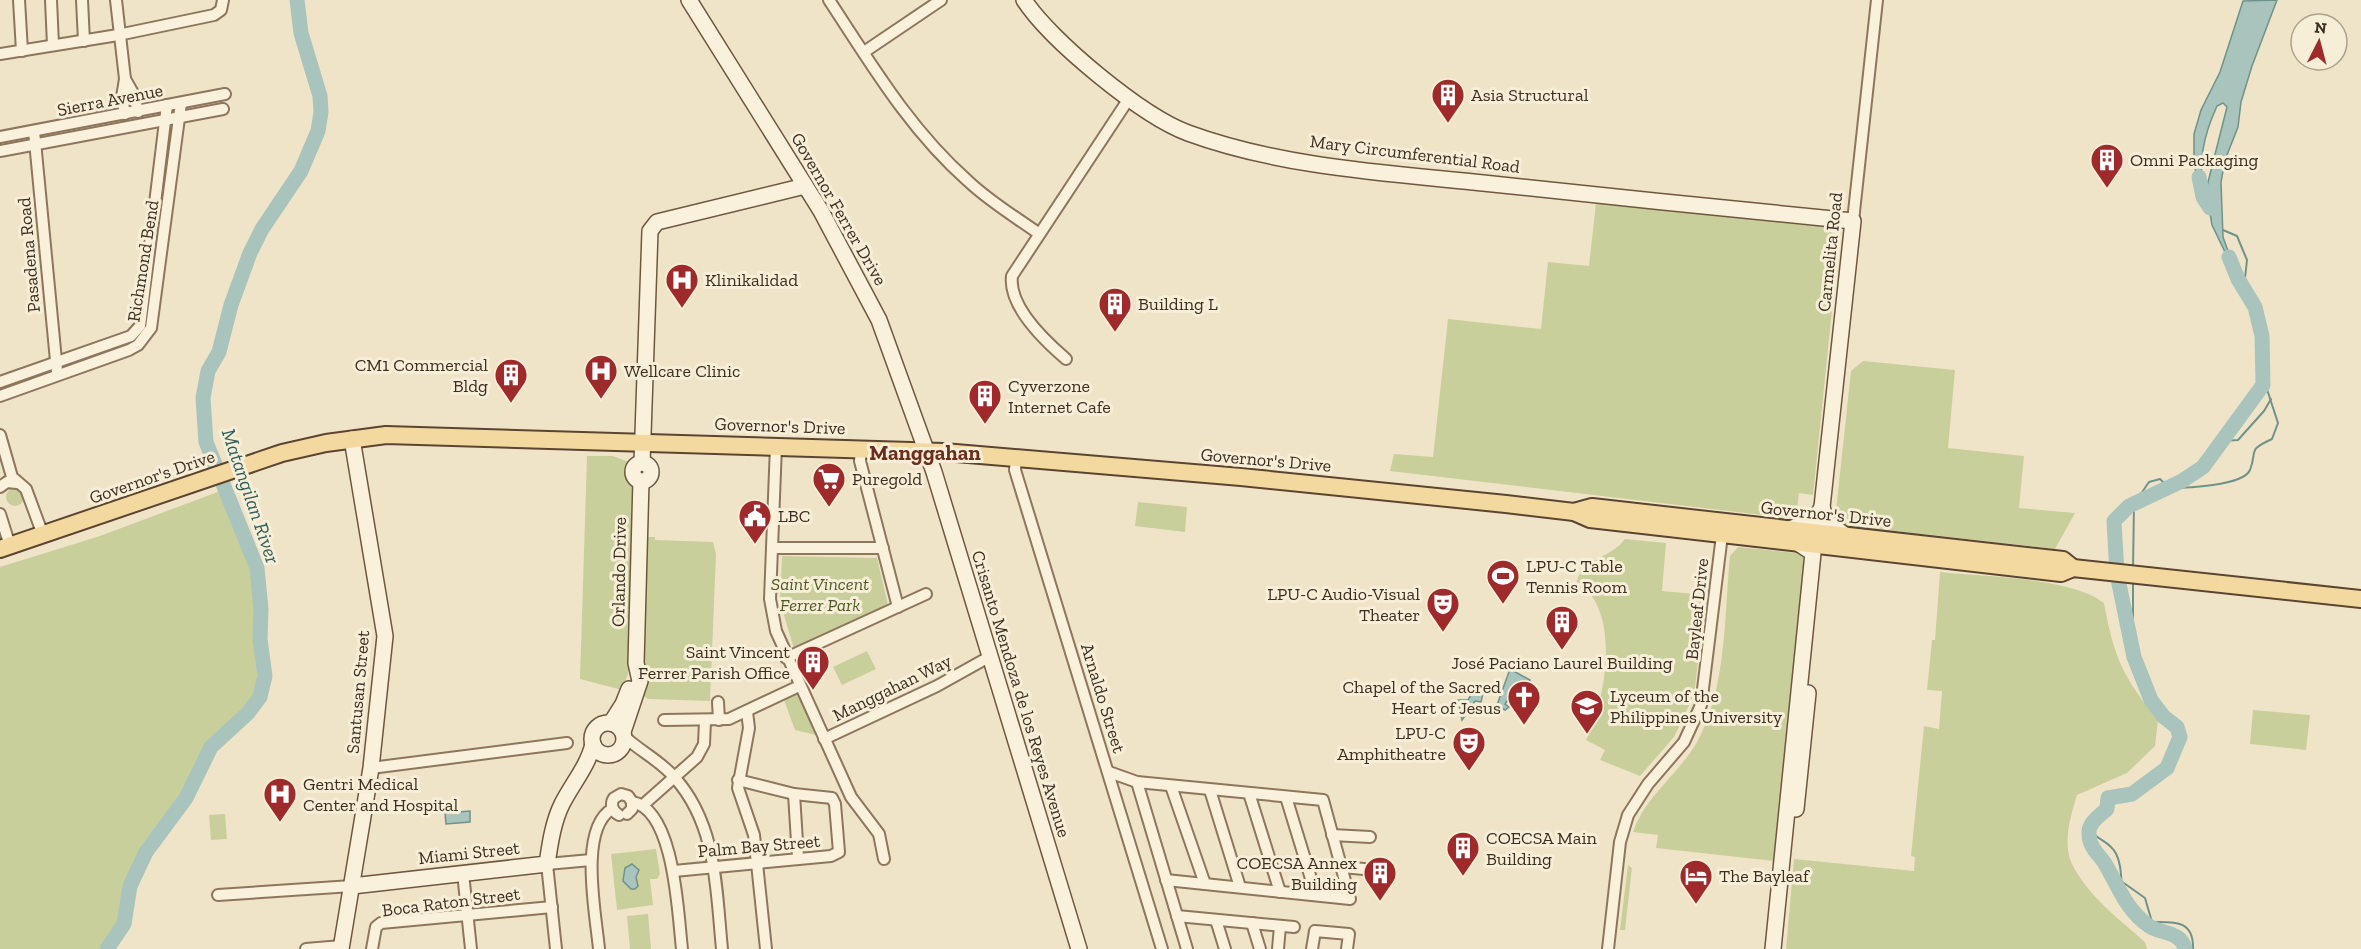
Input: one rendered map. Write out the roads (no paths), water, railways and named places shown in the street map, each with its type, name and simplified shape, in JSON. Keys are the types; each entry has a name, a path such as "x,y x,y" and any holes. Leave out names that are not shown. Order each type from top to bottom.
{"main road":[{"name":"Governor's Drive","path":"5,548 297,449 352,439 398,435 927,451 1016,457 1375,489 1574,512 1590,519 1799,544 1842,542"},
{"name":"Governor's Drive","path":"1574,512 1592,507 1786,529 1842,542 2361,599"}],"street":[{"path":"19,0 22,51"},
{"path":"51,0 53,45"},
{"path":"82,0 84,40"},
{"path":"116,0 118,35 125,79 134,95 138,112"},
{"path":"0,54 118,35 220,12 223,0"},
{"name":"Governor Ferrer Drive","path":"689,0 836,236 879,320 927,451"},
{"path":"829,0 890,94 927,140 968,181 1038,233"},
{"path":"864,52 941,0"},
{"name":"Mary Circumferential Road","path":"1024,0 1069,47 1128,100 1186,132 1224,144 1291,159 1404,175 1853,221"},
{"name":"Carmelita Road","path":"1822,507 1877,0"},
{"path":"125,79 122,90 125,114"},
{"name":"Sierra Avenue","path":"0,137 138,112 225,93"},
{"path":"1066,358 1041,337 1019,304 1011,285 1012,276 1038,233 1128,100"},
{"name":"Richmond Bend","path":"0,396 59,377 129,350 138,345 151,328 181,103"},
{"name":"Richmond Bend","path":"0,382 131,336 140,326 167,105"},
{"name":"Sierra Avenue","path":"0,151 224,109"},
{"name":"Pasadena Road","path":"34,130 55,364 59,377"},
{"path":"643,441 652,226 657,222 805,186"},
{"path":"0,435 10,471 17,483 28,494 43,535"},
{"name":"Santusan Street","path":"341,947 371,768 385,636 352,439"},
{"name":"Orlando Drive","path":"620,735 640,681 636,663 641,481 636,479 633,472 636,466 642,463 643,441"},
{"name":"Manggahan Way","path":"776,446 770,599 776,631 786,658 825,740 899,706 989,657"},
{"path":"861,449 860,461 898,607"},
{"name":"Crisanto Mendoza de los Reyes Avenue","path":"927,451 1079,949"},
{"name":"Arnaldo Street","path":"1016,457 1018,480 1162,949"},
{"path":"0,477 0,482"},
{"path":"0,487 7,482 17,483"},
{"path":"1786,529 1815,520 1822,507"},
{"path":"1780,949 1802,761 1822,554 1842,542 1826,521 1822,507"},
{"path":"0,514 5,548"},
{"name":"Bayleaf Drive","path":"1608,949 1620,842 1628,815 1648,784 1684,742 1701,705 1722,535"},
{"path":"1773,949 1813,553 1799,544"},
{"path":"772,548 883,548"},
{"path":"786,658 926,594"},
{"path":"664,720 719,720 747,712 795,688"},
{"path":"718,702 719,720"},
{"path":"747,712 749,728 738,780 753,835 765,949"},
{"path":"599,949 591,860 603,816 632,809 675,777 701,751 705,721"},
{"path":"556,949 547,864 551,836 560,807 597,749 596,729 620,735 643,752 675,777 696,807 705,826 714,866 722,949"},
{"path":"597,749 615,754 620,735"},
{"path":"825,740 851,797 879,834 884,859"},
{"path":"371,768 567,743"},
{"path":"1109,772 1137,782 1323,800 1350,899 1166,880"},
{"name":"Palm Bay Street","path":"674,871 756,861 831,856 840,848 835,800 828,796 794,794 738,780"},
{"path":"1137,782 1187,949"},
{"path":"1171,786 1205,884"},
{"path":"1210,790 1240,887"},
{"path":"1249,793 1280,892"},
{"path":"794,794 798,858"},
{"path":"620,812 613,800 618,795 628,796 638,803 666,841 674,871 682,949"},
{"path":"1286,797 1316,895"},
{"path":"1332,835 1370,837"},
{"name":"Miami Street","path":"352,886 591,860"},
{"path":"1342,867 1364,869"},
{"path":"464,873 471,949"},
{"path":"218,895 352,886"},
{"name":"Boca Raton Street","path":"372,949 377,924 552,907"},
{"path":"1177,916 1294,927"},
{"path":"1216,920 1225,949"},
{"path":"1252,923 1260,949"},
{"path":"1278,949 1280,926"},
{"path":"1312,949 1315,931 1349,934 1347,949"},
{"path":"306,949 341,947"}],"water":[{"path":"2277,0 2252,66 2241,102 2238,127 2225,160 2221,182 2223,237 2238,279 2212,225 2206,190 2227,107 2223,103 2217,106 2205,140 2201,172 2203,197 2194,165 2194,134 2201,110 2220,72 2243,1"},
{"path":"1510,669 1530,680 1514,705 1507,701 1505,704 1509,707 1505,710 1497,705"},
{"path":"1474,690 1483,694 1481,702 1475,701 1462,720 1458,700 1468,700"},
{"path":"470,811 470,822 446,824 445,813"},
{"path":"632,864 639,870 636,877 638,886 635,889 631,889 623,881 625,868"}],"waterway":[{"name":"Matangilan River","path":"107,949 124,924 130,886 146,852 186,798 211,747 248,713 260,697 265,676 260,639 261,609 257,568 206,442 203,398 208,371 219,352 231,305 250,253 262,229 301,171 318,131 321,112 320,96 301,33 297,0"},
{"name":"Matangilan River","path":"298,8 299,0"},
{"path":"2199,177 2203,197 2210,208"},
{"path":"2223,230 2237,236 2247,260 2245,278 2248,296"},
{"path":"2185,949 2183,943 2175,936 2154,929 2134,912 2092,846 2089,830 2095,820 2107,809 2108,798 2132,794 2167,768 2180,737 2177,727 2164,717 2151,700 2134,657 2117,574 2114,521 2129,506 2182,481 2203,467 2263,385 2262,336 2255,307 2238,279 2229,257"},
{"path":"2133,568 2134,504 2149,482 2160,479 2169,488 2177,488 2200,487 2237,480 2250,470 2254,451 2272,439 2278,423 2262,374"},
{"path":"2222,441 2238,440 2264,411 2271,399"},
{"path":"2133,580 2133,653"},
{"path":"2090,829 2111,847 2118,857 2122,897"},
{"path":"2121,881 2145,898 2152,922 2161,930"},
{"path":"2144,922 2171,922 2185,926 2192,938 2193,949"}],"place":[{"name":"Asia Structural","path":"1448,124"},
{"name":"Omni Packaging","path":"2107,189"},
{"name":"Klinikalidad","path":"682,309"},
{"name":"Building L","path":"1115,333"},
{"name":"Wellcare Clinic","path":"601,400"},
{"name":"CM1 Commercial Bldg","path":"511,404"},
{"name":"Cyverzone Internet Cafe","path":"985,425"},
{"name":"Puregold","path":"829,508"},
{"name":"LBC","path":"755,545"},
{"name":"LPU-C Table Tennis Room","path":"1503,605"},
{"name":"LPU-C Audio-Visual Theater","path":"1443,633"},
{"name":"José Paciano Laurel Building","path":"1562,651"},
{"name":"Saint Vincent Ferrer Parish Office","path":"813,691"},
{"name":"Chapel of the Sacred Heart of Jesus","path":"1524,726"},
{"name":"Lyceum of the Philippines University","path":"1587,735"},
{"name":"LPU-C Amphitheatre","path":"1469,772"},
{"name":"Gentri Medical Center and Hospital","path":"280,823"},
{"name":"COECSA Main Building","path":"1463,877"},
{"name":"COECSA Annex Building","path":"1380,902"},
{"name":"The Bayleaf","path":"1696,905"}],"district":[{"name":"Manggahan","path":"925,452"}],"park label":[{"name":"Saint Vincent Ferrer Park","path":"820,594"}]}
